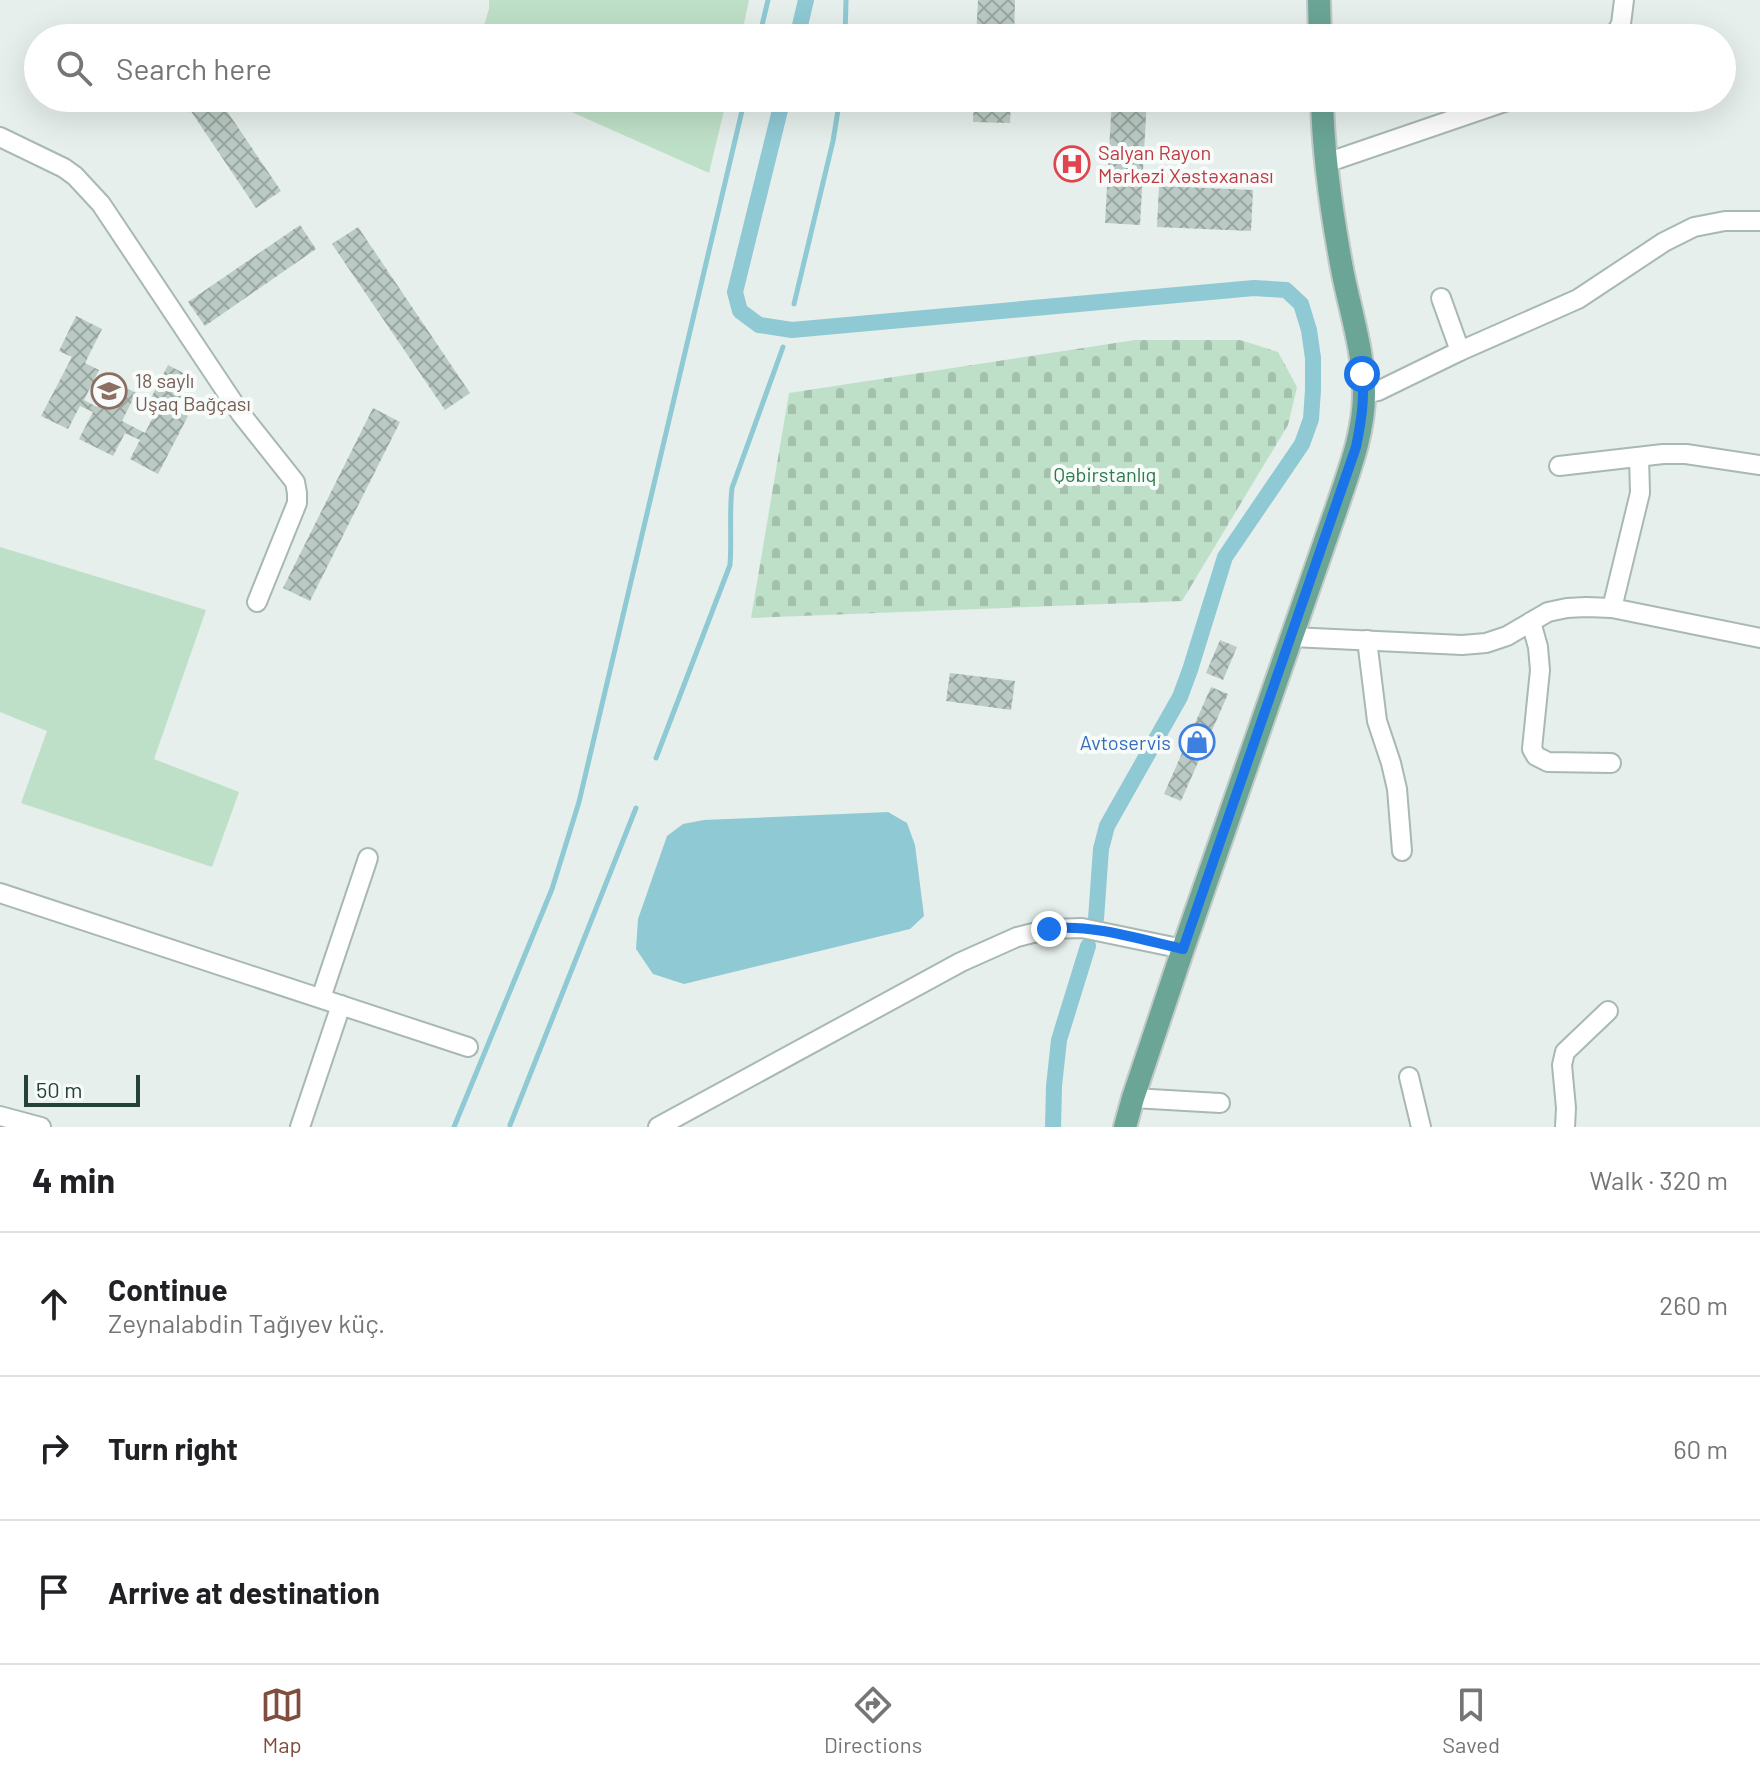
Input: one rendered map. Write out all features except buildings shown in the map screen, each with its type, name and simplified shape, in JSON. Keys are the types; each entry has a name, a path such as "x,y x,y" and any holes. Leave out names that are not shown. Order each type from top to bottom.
{"main road":[{"path":"1319,0 1320,24"},
{"path":"1125,1127 1356,447 1362,419 1364,394 1360,357 1334,226 1323,112"}],"street":[{"path":"1621,24 1624,0"},
{"path":"1326,163 1475,112"},
{"path":"0,137 64,168 101,204 241,414 295,482 297,503 257,602"},
{"path":"1364,394 1378,391 1578,299 1664,242 1694,227 1725,221 1760,221"},
{"path":"1441,298 1460,351"},
{"path":"1559,466 1686,454 1760,465"},
{"path":"1612,608 1640,493 1639,457"},
{"path":"1292,637 1462,645 1486,643 1507,636 1548,612 1567,608 1612,608 1760,638"},
{"path":"1531,622 1540,670 1532,749 1536,756 1548,762 1611,763"},
{"path":"1367,640 1377,721 1397,789 1402,851"},
{"path":"321,998 368,858"},
{"path":"0,893 468,1047"},
{"path":"658,1127 961,962 1017,937 1064,927 1082,928 1183,949"},
{"path":"300,1127 341,1005"},
{"path":"1565,1127 1562,1065 1565,1052 1608,1011"},
{"path":"1409,1077 1421,1127"},
{"path":"1133,1098 1220,1103"},
{"path":"0,1116 41,1127"}],"green space":[{"path":"489,0 749,0 744,24 484,24"},
{"path":"572,112 724,112 709,173"},
{"name":"Qəbirstanlıq","path":"1135,340 1240,340 1278,352 1297,387 1288,425 1182,601 751,618 789,393"},
{"path":"0,547 206,610 154,759 239,792 212,867 21,803 47,731 0,712"}],"water":[{"path":"888,812 907,823 915,845 924,916 910,929 684,984 653,974 636,949 638,919 667,836 683,824 704,820"}],"waterway":[{"path":"762,24 768,0"},
{"path":"800,24 806,0"},
{"path":"845,24 846,0"},
{"path":"454,1127 552,889 579,802 742,112"},
{"path":"780,112 735,292 740,311 759,325 792,330 1254,288 1286,290 1301,304 1313,358 1311,419 1302,444 1225,557 1180,697 1107,826 1101,849 1096,919"},
{"path":"794,304 838,112"},
{"path":"656,758 730,565 732,488 783,347"},
{"path":"510,1125 636,808"},
{"path":"1053,1127 1059,1040 1088,946"}],"place":[{"name":"Salyan Rayon Mərkəzi Xəstəxanası","path":"1072,164"},
{"name":"18 saylı Uşaq Bağçası","path":"109,391"},
{"name":"Avtoservis","path":"1197,742"}],"route":[{"path":"1049,929 1082,928 1183,949 1356,447 1362,419 1362,374"}]}
